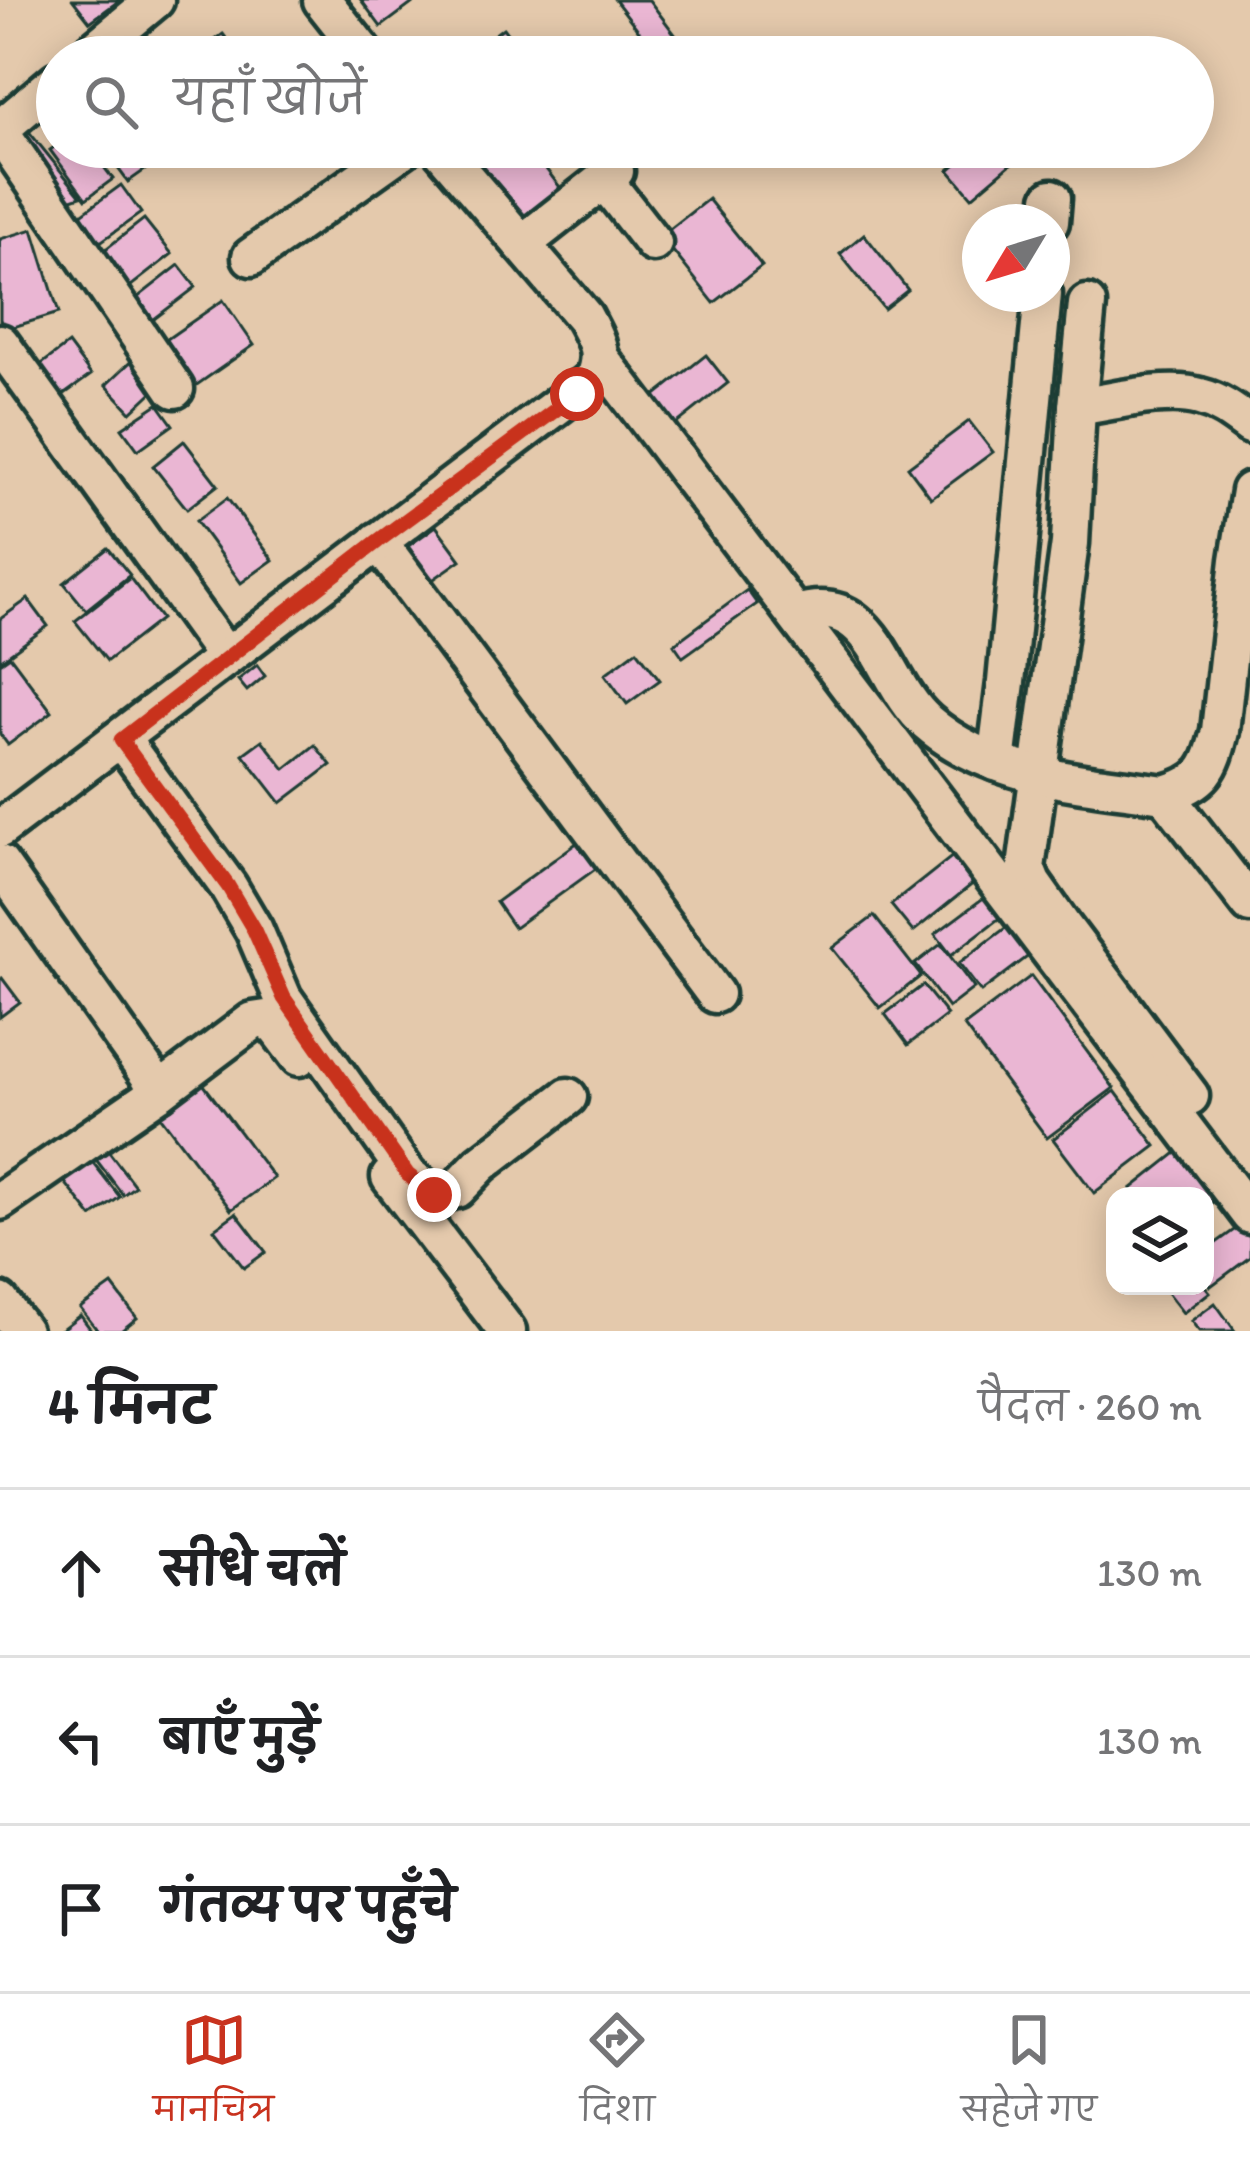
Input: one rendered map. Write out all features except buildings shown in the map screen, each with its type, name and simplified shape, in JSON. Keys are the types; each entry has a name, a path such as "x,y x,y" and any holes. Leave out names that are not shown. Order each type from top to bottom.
{"street":[{"path":"111,36 155,0"},
{"path":"322,0 350,36"},
{"path":"36,99 0,130 175,389"},
{"path":"251,257 376,168"},
{"path":"457,168 584,317 601,359 813,613 1001,890 1250,1215"},
{"path":"522,244 609,176 653,242"},
{"path":"1087,304 1070,543 1026,868 1032,883 1250,1176"},
{"path":"996,762 1041,312"},
{"path":"0,344 226,656"},
{"path":"0,829 577,394 594,378 601,359"},
{"path":"1077,406 1195,395 1223,405 1250,425"},
{"path":"813,613 839,633 877,693 934,754 966,764 996,762 1041,775 1166,794 1202,777 1214,758 1250,491"},
{"path":"378,541 715,994"},
{"path":"121,740 228,886 284,998 408,1175 434,1195 457,1189 481,1164 568,1097"},
{"path":"1166,794 1250,904"},
{"path":"0,864 160,1091"},
{"path":"0,1201 253,1021 266,1019 507,1331"},
{"path":"0,1302 22,1331"}],"route":[{"path":"434,1195 408,1175 284,998 228,886 121,740 577,394"}]}
